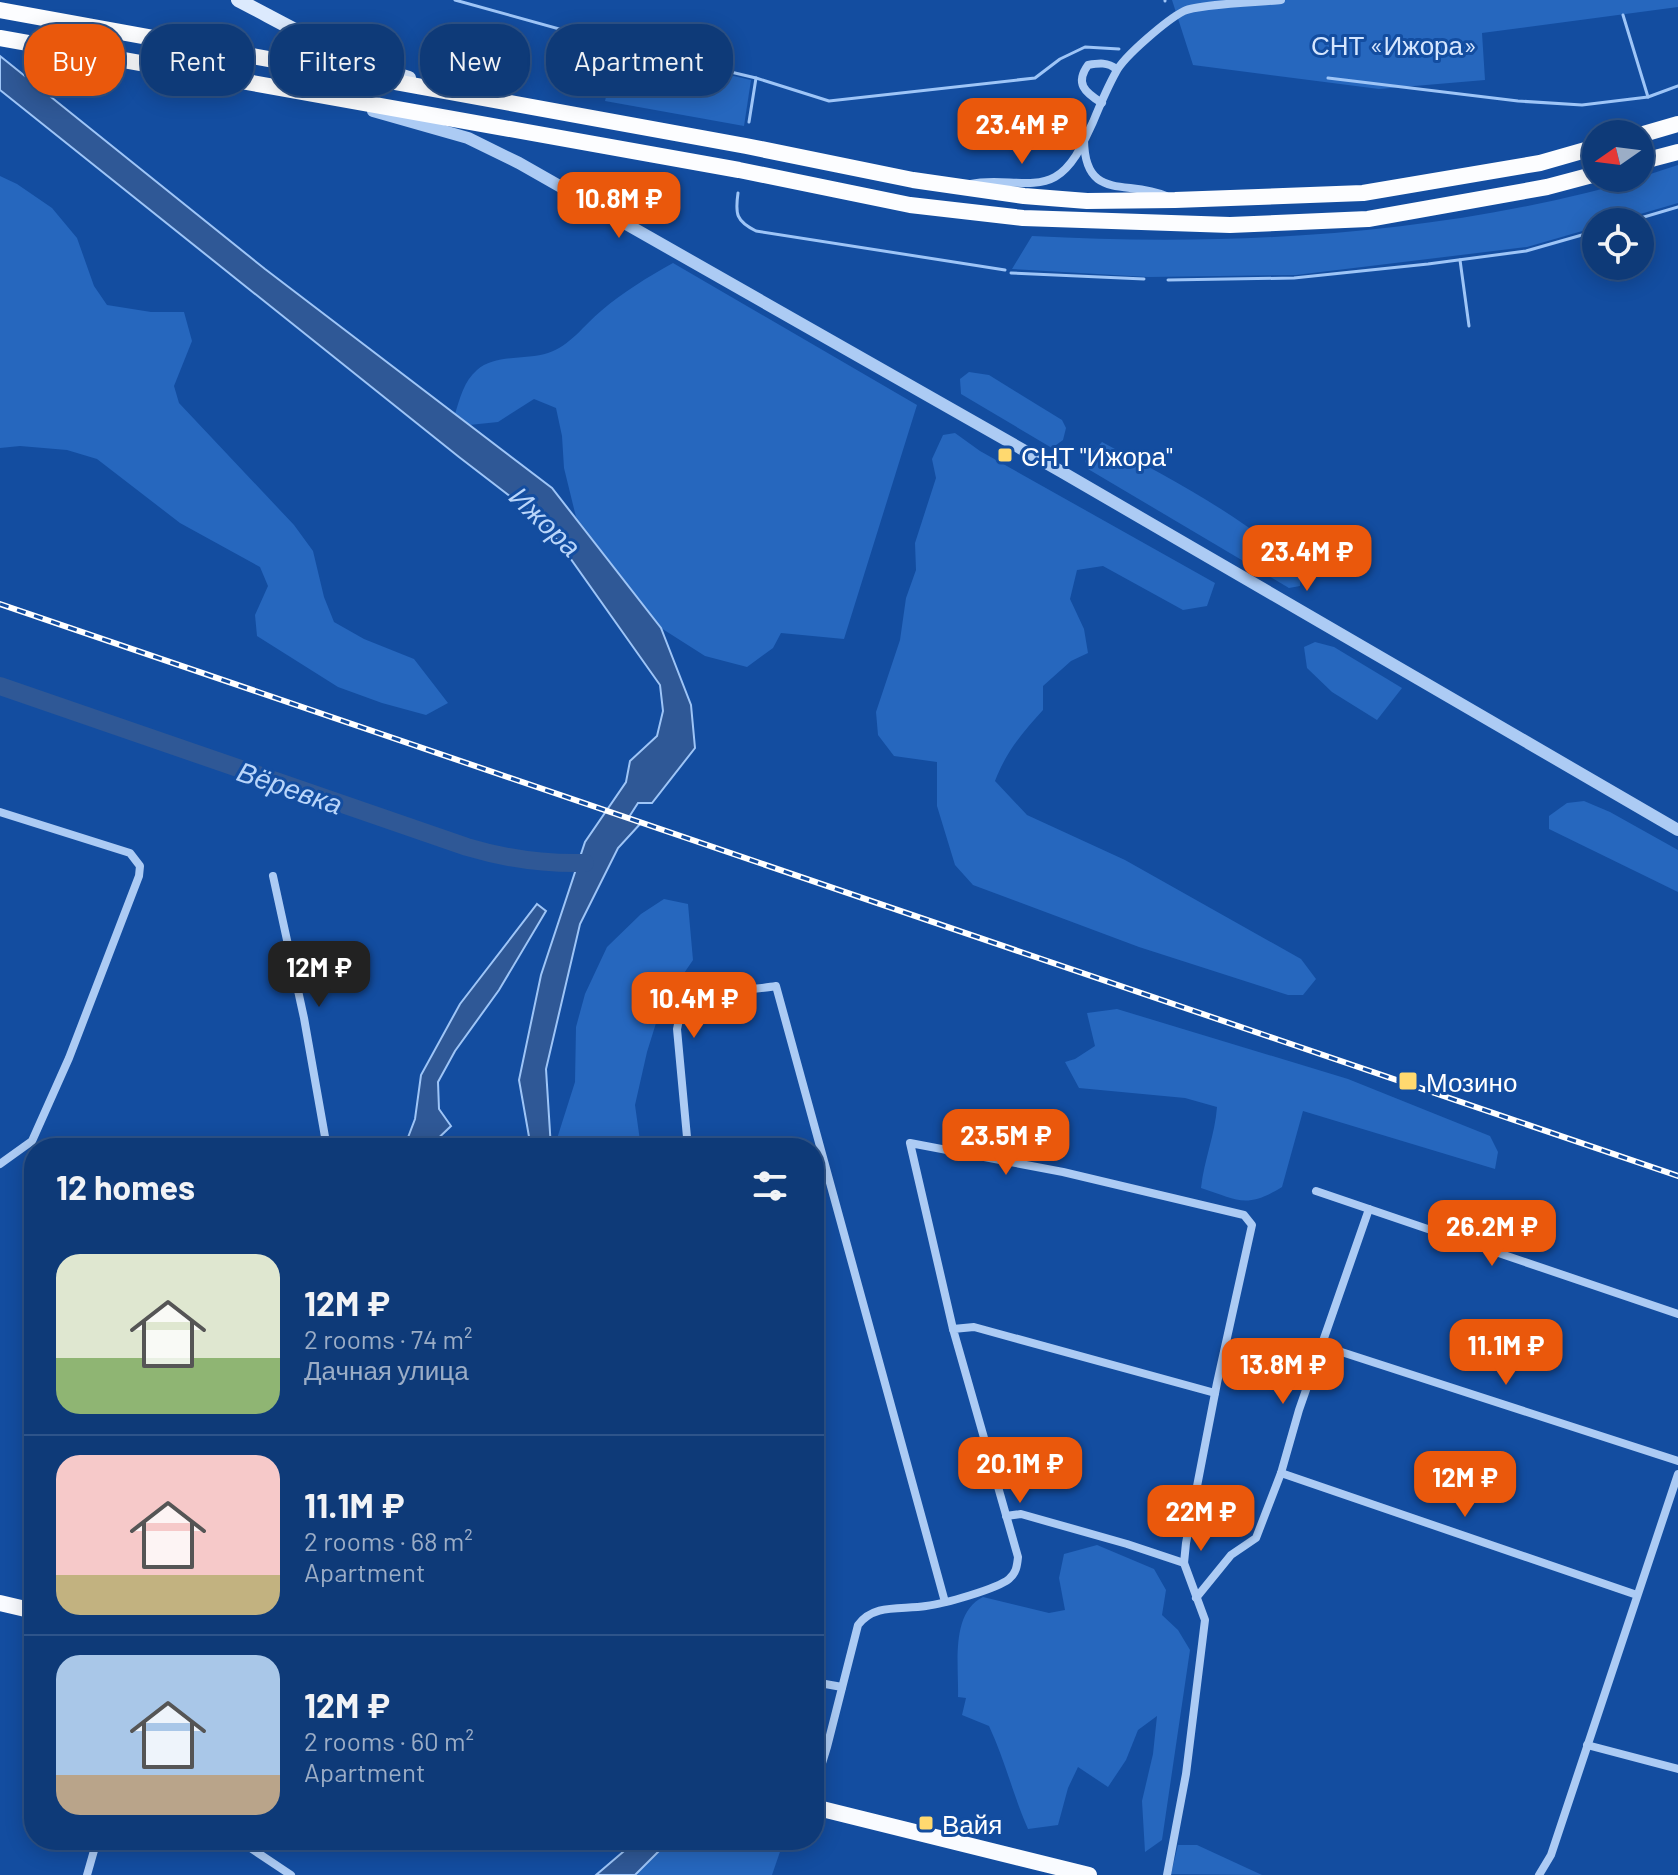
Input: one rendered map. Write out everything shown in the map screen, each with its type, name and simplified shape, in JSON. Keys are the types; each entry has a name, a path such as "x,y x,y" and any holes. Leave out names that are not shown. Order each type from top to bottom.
{"highway":[{"path":"0,10 960,187 1087,201 1363,193 1540,163 1582,151"},
{"path":"0,38 270,87"},
{"path":"320,96 739,170 910,205 1023,218 1230,225 1368,219 1547,187 1582,178"},
{"path":"1654,131 1678,124"},
{"path":"1654,158 1678,152"}],"main road":[{"path":"238,0 315,41 377,69 491,100"},
{"path":"0,1603 24,1609"},
{"path":"824,1810 1057,1871 1089,1875"}],"street":[{"path":"960,187 990,180 1032,183 1053,178 1068,167 1116,69 1139,44 1183,6 1281,0"},
{"path":"1102,103 1084,91 1082,74 1088,65 1097,63 1105,63 1116,69"},
{"path":"320,96 468,138 519,163 1678,830"},
{"path":"1084,139 1089,168 1100,181 1123,188 1154,191 1175,200"},
{"path":"0,812 130,853 140,866 139,876 69,1058 33,1138"},
{"path":"273,876 304,1018 325,1138"},
{"path":"687,1138 677,1029 680,1015 688,1005 701,998 776,986 818,1138"},
{"path":"824,1753 858,1625 865,1615 878,1610 945,1602 1007,1581 1017,1570 1018,1557 953,1329 910,1143 1063,1172 1244,1215 1252,1225 1215,1393 1184,1563 1205,1620 1186,1774 1167,1875"},
{"path":"0,1164 24,1147"},
{"path":"824,1161 945,1602"},
{"path":"1316,1191 1678,1314"},
{"path":"1196,1598 1231,1555 1256,1538 1281,1473 1299,1410 1369,1209"},
{"path":"953,1329 974,1327 1215,1393"},
{"path":"1323,1346 1678,1461"},
{"path":"1281,1473 1637,1595"},
{"path":"1539,1875 1551,1855 1678,1474"},
{"path":"1006,1516 1021,1514 1184,1563"},
{"path":"824,1684 842,1687"},
{"path":"1587,1745 1678,1769"},
{"path":"87,1875 94,1850"},
{"path":"254,1850 291,1875"}],"green space":[{"name":"СНТ «Ижора»","path":"1172,0 1678,0 1678,7 1482,33 1485,80 1379,89 1193,65"},
{"path":"733,76 751,80 744,126 605,101 606,96 733,96"},
{"path":"1678,165 1678,203 1654,210 1582,208 1582,231 1527,247 1296,275 1148,277 1012,269 1032,236 1171,240 1380,229 1518,208 1589,192 1654,192 1654,172"},
{"path":"0,176 52,208 77,238 94,286 107,305 151,312 184,312 192,341 174,386 179,403 294,525 313,551 324,597 334,622 364,639 414,659 448,703 426,715 338,687 257,636 255,615 268,586 260,567 180,523 97,459 67,450 20,446 0,448"},
{"path":"673,263 917,405 844,639 781,633 773,648 747,667 705,656 661,628 576,517 564,468 556,408 534,399 498,422 469,425 455,414 466,385 484,365 556,350 618,297"},
{"path":"969,372 989,375 1062,420 1066,428 1063,440 1052,448 961,394 960,379"},
{"path":"955,433 980,451 1215,583 1207,606 1183,610 1103,566 1077,570 1070,599 1084,629 1088,653 1071,661 1043,686 1043,710 1015,743 995,781 1027,815 1125,860 1301,959 1316,979 1303,995 1288,995 1139,947 973,885 955,865 937,806 937,762 894,756 878,735 876,712 900,640 906,598 916,570 915,543 936,478 932,459 943,435"},
{"path":"1102,442 1207,500 1259,535 1301,573 1300,586 1289,588 1088,469 1085,461"},
{"path":"1315,642 1334,647 1402,688 1377,720 1332,692 1307,668 1304,647"},
{"path":"1584,801 1678,850 1678,892 1549,829 1549,816 1567,803"},
{"path":"664,899 688,904 693,960 661,1007 647,1052 635,1105 640,1138 557,1138 575,1082 576,1027 585,994 607,947 641,914"},
{"path":"1117,1009 1348,1079 1490,1136 1498,1152 1495,1169 1303,1111 1282,1187 1250,1200 1233,1199 1201,1188 1217,1107 1185,1098 1079,1088 1065,1062 1095,1046 1087,1013"},
{"path":"1097,1545 1154,1569 1166,1590 1162,1615 1178,1630 1190,1650 1162,1840 1145,1852 1142,1801 1153,1754 1157,1716 1138,1730 1126,1760 1108,1787 1078,1767 1068,1788 1058,1825 1028,1829 989,1726 962,1715 966,1698 958,1697 958,1641 965,1615 972,1605 983,1597 1049,1613 1065,1610 1059,1578 1064,1554"},
{"path":"1178,1845 1197,1845 1262,1875 1171,1874"},
{"path":"660,1850 781,1850 772,1875 635,1875"}],"water":[{"name":"Ижора","path":"0,56 24,75 24,96 50,96 265,269 552,488 661,628 691,705 695,748 652,803 638,803 629,817 641,823 618,848 580,924 546,1069 550,1138 529,1138 519,1080 541,975 585,842 626,782 630,761 657,736 663,711 660,685 546,524 0,90"},
{"path":"537,904 546,911 499,990 455,1051 438,1082 439,1109 451,1126 438,1138 408,1138 415,1119 421,1075 460,1004"},
{"path":"625,1850 660,1850 635,1875 596,1875"}],"waterway":[{"path":"455,0 617,45 756,78 749,122"},
{"path":"1328,78 1518,101 1582,105 1648,97 1623,15"},
{"path":"756,78 829,101 1035,78 1060,59 1085,47 1119,49"},
{"path":"1648,97 1678,86"},
{"path":"738,193 738,216 756,231 1005,270"},
{"path":"1654,214 1678,207"},
{"path":"1168,280 1294,278 1428,264 1526,251 1582,235"},
{"path":"1460,260 1469,326"},
{"path":"1011,273 1144,279"},
{"name":"Вёревка","path":"0,686 467,847 525,860 585,863"}],"railway":[{"path":"0,604 1678,1176"}],"place":[{"name":"СНТ \"Ижора\"","path":"1005,455"},
{"name":"Мозино","path":"1408,1081"},
{"name":"Вайя","path":"926,1823"}]}
